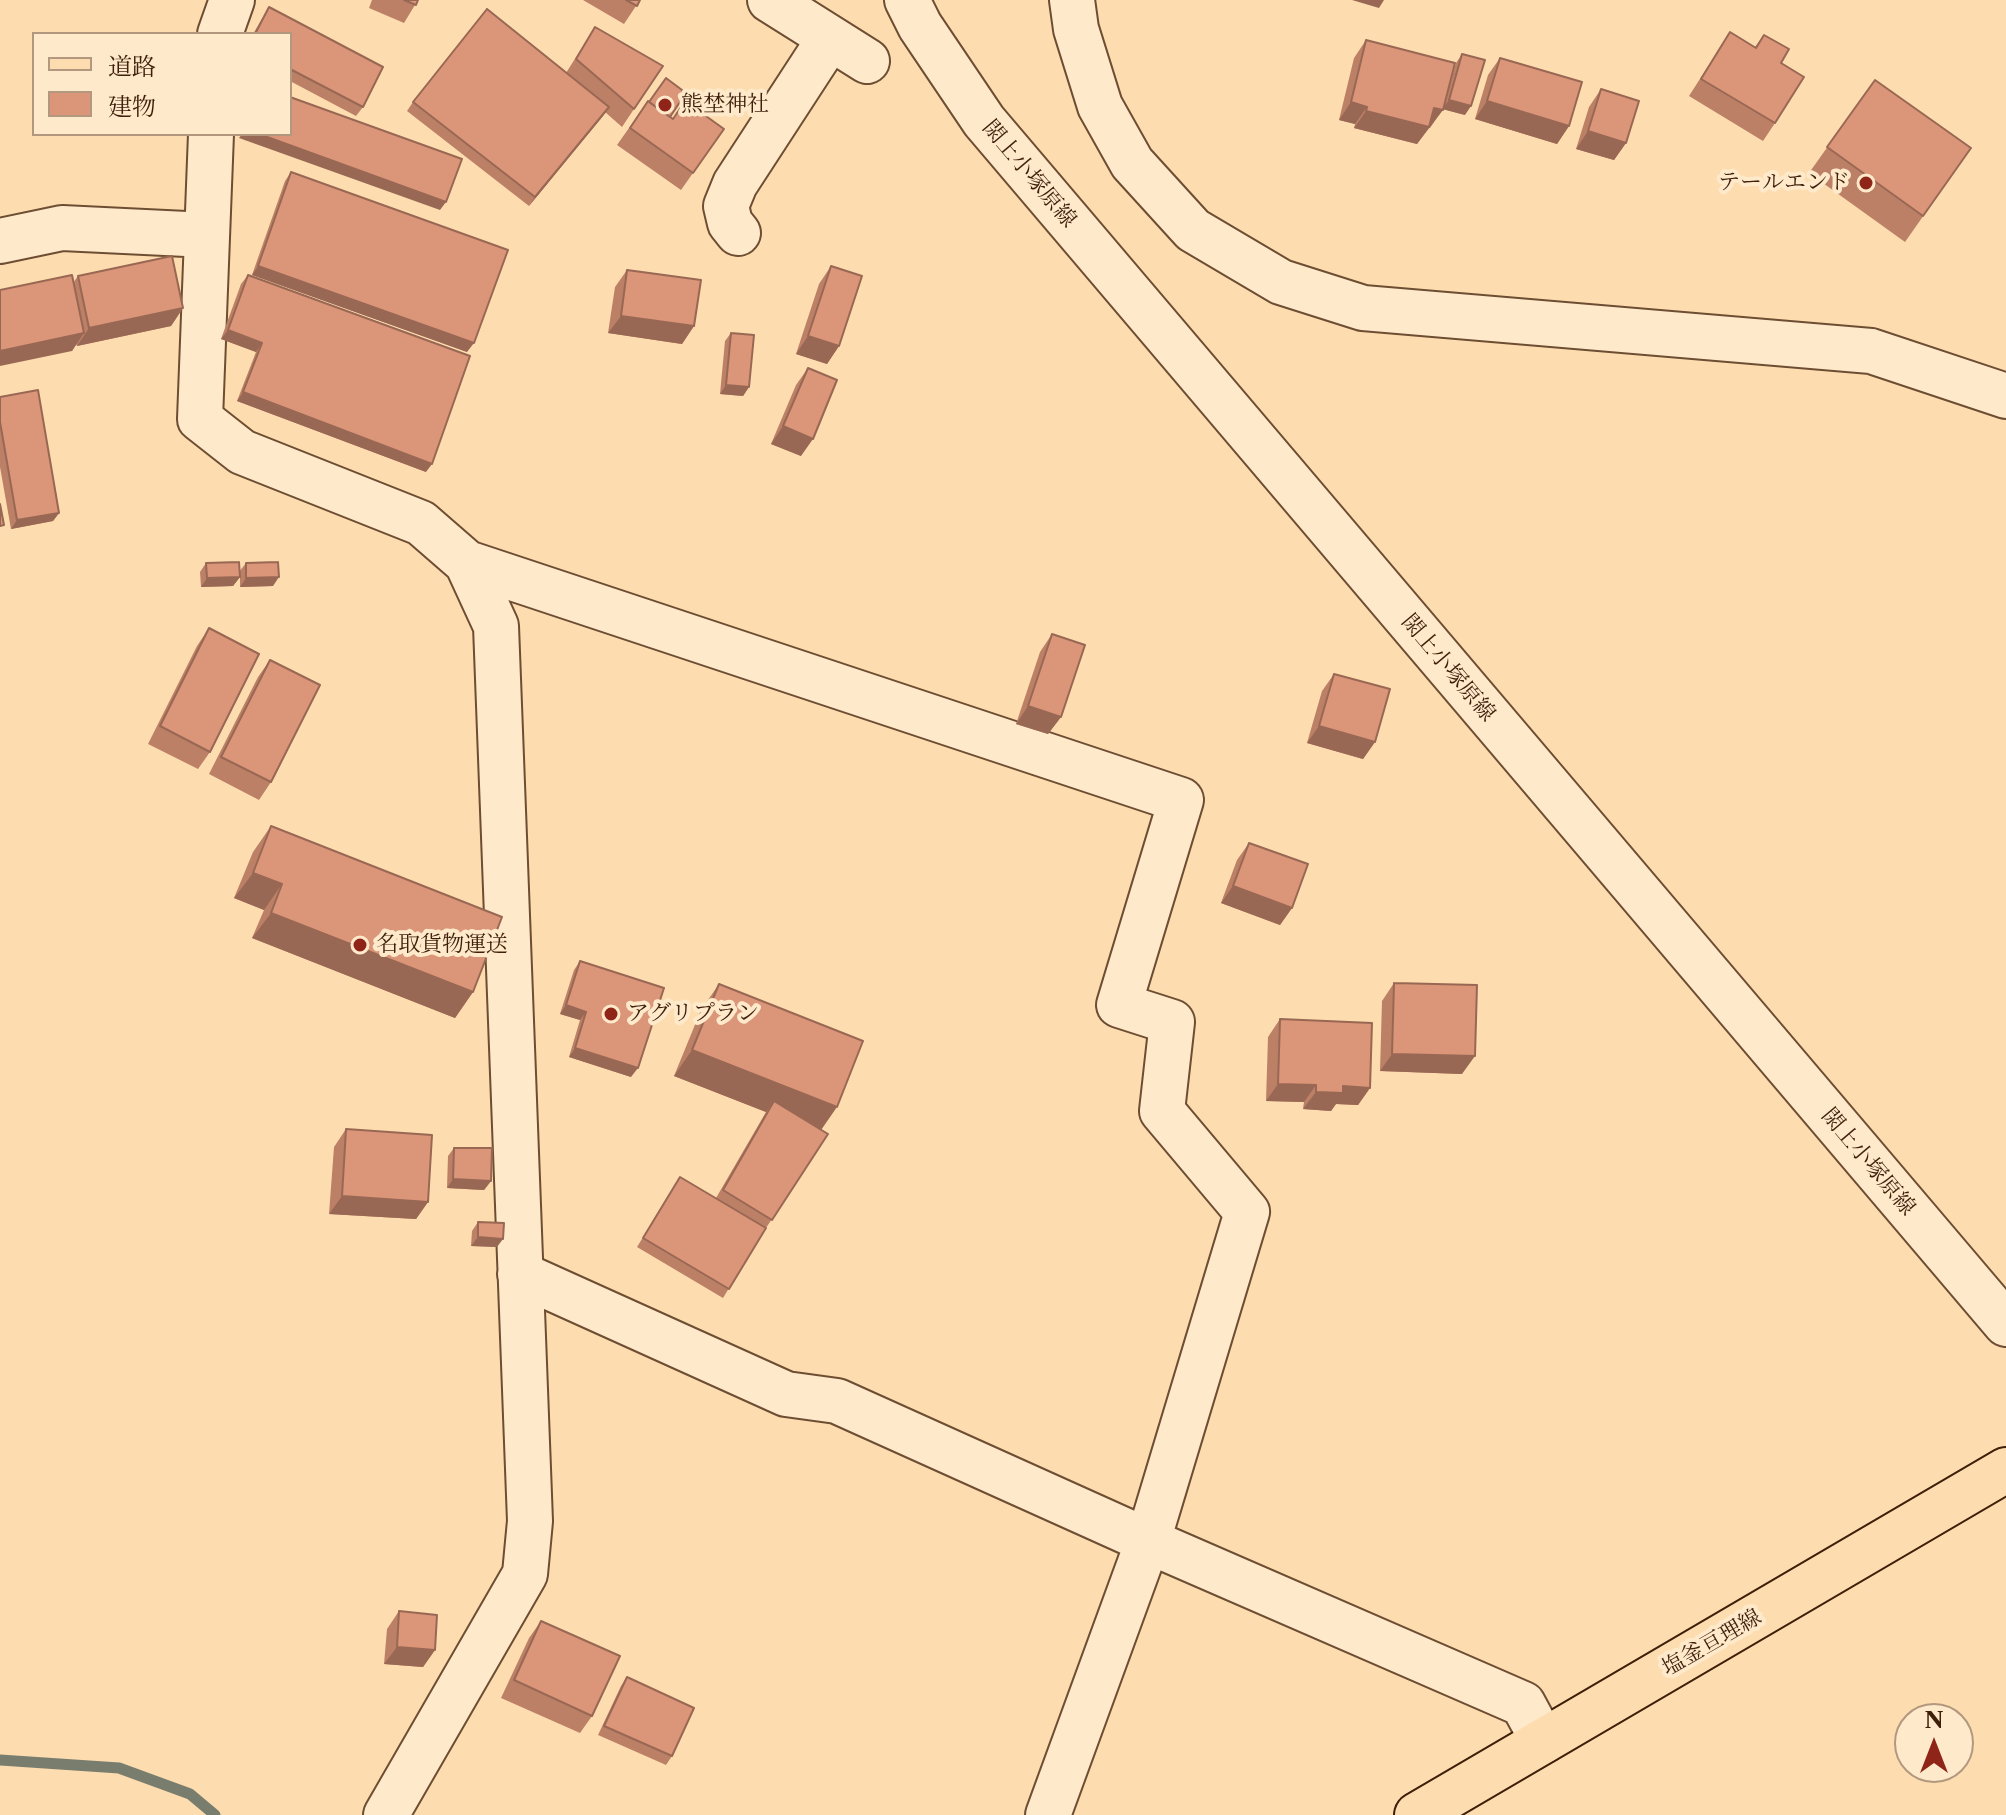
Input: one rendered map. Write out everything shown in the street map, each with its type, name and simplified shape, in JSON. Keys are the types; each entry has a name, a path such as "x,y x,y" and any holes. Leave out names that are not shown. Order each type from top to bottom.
{"main road":[{"name":"塩釜亘理線","path":"1417,1815 2006,1470"}],"street":[{"path":"221,32 232,0"},
{"path":"770,0 867,61"},
{"name":"閖上小塚原線","path":"907,0 920,26 984,121 2006,1324"},
{"path":"1072,0 1076,29 1100,106 1132,163 1193,230 1281,282 1363,308 1871,351 2006,396"},
{"path":"738,233 730,223 726,206 735,184 830,38"},
{"path":"211,136 200,419 242,452 421,523 467,563 1181,800 1119,1005 1172,1022 1162,1111 1247,1212 1148,1541 1048,1815"},
{"path":"0,241 62,228 207,235"},
{"path":"386,1815 525,1574 530,1521 496,626 467,563"},
{"path":"520,1274 786,1394 837,1401 1148,1541 1523,1704 1543,1741"}],"building":[{"path":"626,0 640,0 637,6"},
{"path":"269,7 383,67 363,107 292,70 292,32 256,32"},
{"path":"487,9 609,107 535,197 413,102"},
{"path":"595,27 663,66 634,109 576,59"},
{"path":"1730,32 1756,48 1764,35 1789,49 1781,63 1804,77 1775,123 1701,79"},
{"path":"1366,40 1455,63 1443,110 1434,108 1429,127 1366,111 1367,107 1351,102"},
{"path":"1462,54 1485,60 1471,106 1449,100"},
{"path":"1500,58 1582,82 1569,126 1487,101"},
{"path":"666,78 686,93 670,117 649,102"},
{"path":"1875,80 1971,148 1923,216 1827,147"},
{"path":"1601,89 1639,101 1626,143 1588,131"},
{"path":"292,98 462,159 446,202 264,136 292,136"},
{"path":"648,101 673,119 685,101 724,129 693,173 630,128"},
{"path":"291,172 508,250 474,343 258,266"},
{"path":"172,256 183,308 89,328 78,276"},
{"path":"831,266 862,276 839,346 808,336"},
{"path":"627,270 701,280 694,326 621,316"},
{"path":"72,275 84,333 0,351 0,290"},
{"path":"248,275 470,356 432,464 243,392 262,343 228,330"},
{"path":"731,333 754,335 749,387 726,385"},
{"path":"808,368 837,380 813,439 783,426"},
{"path":"38,390 59,513 17,520 0,422 0,397"},
{"path":"0,504 4,525 0,526"},
{"path":"239,562 240,577 207,578 206,563"},
{"path":"278,562 279,577 246,578 246,563"},
{"path":"209,628 259,654 210,752 160,726"},
{"path":"1052,634 1085,645 1061,717 1028,706"},
{"path":"270,660 320,685 271,782 221,757"},
{"path":"1334,674 1390,689 1375,742 1319,726"},
{"path":"271,826 502,917 473,992 271,913 282,884 253,873"},
{"path":"1249,843 1308,864 1292,908 1233,886"},
{"path":"580,961 664,988 638,1068 575,1048 586,1012 566,1005"},
{"path":"1394,983 1477,985 1475,1056 1392,1054"},
{"path":"719,984 863,1041 837,1107 692,1050"},
{"path":"1280,1019 1372,1023 1370,1088 1343,1086 1343,1093 1316,1092 1316,1085 1278,1084"},
{"path":"774,1101 828,1134 772,1220 723,1190"},
{"path":"346,1129 432,1135 428,1202 342,1196"},
{"path":"454,1148 492,1148 491,1181 453,1179"},
{"path":"680,1177 766,1228 729,1289 643,1238"},
{"path":"478,1222 504,1223 503,1239 478,1237"},
{"path":"399,1611 437,1615 435,1650 397,1647"},
{"path":"541,1621 620,1656 592,1716 514,1680"},
{"path":"627,1677 694,1708 672,1756 604,1726"}],"waterway":[{"path":"0,1760 119,1768 190,1794 215,1815"}],"place":[{"name":"熊埜神社","path":"665,105"},
{"name":"テールエンド","path":"1866,183"},
{"name":"名取貨物運送","path":"360,945"},
{"name":"アグリプラン","path":"611,1014"}]}
